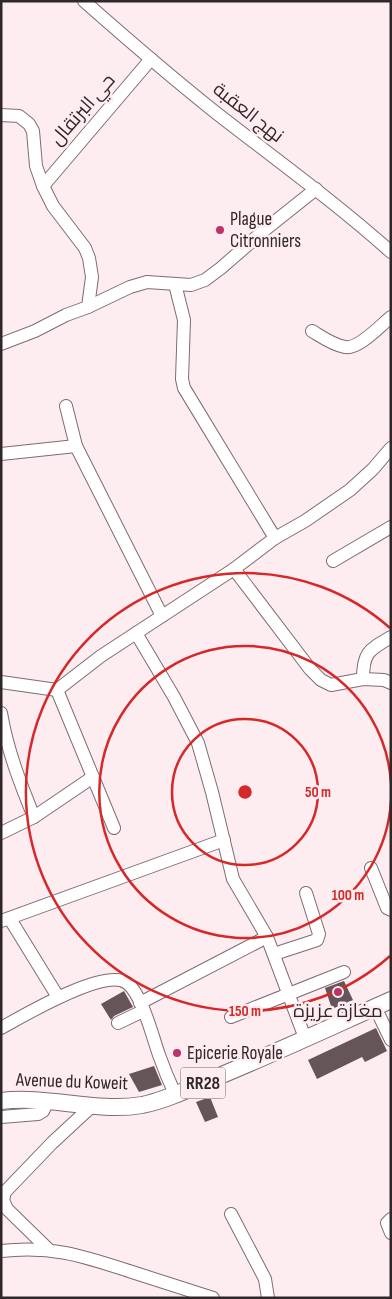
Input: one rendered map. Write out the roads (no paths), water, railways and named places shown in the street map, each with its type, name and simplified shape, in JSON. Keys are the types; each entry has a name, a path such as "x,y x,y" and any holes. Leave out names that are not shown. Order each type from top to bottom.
{"main road":[{"name":"Avenue du Koweit","path":"1,1100 30,1099 62,1104 142,1105 175,1094 244,1066 391,1000"}],"street":[{"name":"نهج العقبة","path":"84,1 214,111 355,220 391,252"},
{"name":"حي البرتقال","path":"43,186 151,59"},
{"path":"1,115 19,116 29,124 33,131 36,166 43,186 53,206 85,248 89,258 92,277 88,307"},
{"path":"1,344 35,331 130,287 147,282 191,284 205,280 316,189"},
{"path":"176,284 184,320 182,379 184,388 275,538"},
{"path":"312,332 339,345 349,347 358,344 391,317"},
{"path":"66,406 76,446 162,616"},
{"path":"1,454 76,446"},
{"path":"1,682 57,690 136,632 234,569 275,538 350,490 373,470 391,448"},
{"path":"334,561 391,527"},
{"path":"234,569 310,669 321,680 337,685 363,679 384,680 391,684"},
{"path":"136,632 198,743 234,879 267,938 305,1038"},
{"path":"363,679 365,657 370,650 391,637"},
{"path":"57,690 114,828"},
{"path":"1,713 3,738 34,817"},
{"path":"1,833 34,817 93,777"},
{"path":"58,997 6,920 224,840"},
{"path":"371,868 386,908 391,910"},
{"path":"274,954 317,940 319,934 306,893"},
{"path":"118,1023 142,1007 267,938"},
{"path":"231,1017 344,972"},
{"path":"1,1028 58,997 91,985 122,980 128,984 142,1007 175,1094"},
{"path":"375,1007 391,1040"},
{"path":"1,1117 38,1114 43,1111 48,1101"},
{"path":"48,1249 8,1209 3,1200 5,1192 52,1143 93,1105"},
{"path":"231,1214 257,1263 264,1279 268,1298"},
{"path":"391,1219 387,1223 391,1233"},
{"path":"1,1251 24,1248 48,1249 76,1254 213,1298"}],"place":[{"name":"Plague Citronniers","path":"220,230"},
{"name":"مغازة عزيزة","path":"338,992"},
{"name":"Epicerie Royale","path":"177,1053"}]}
